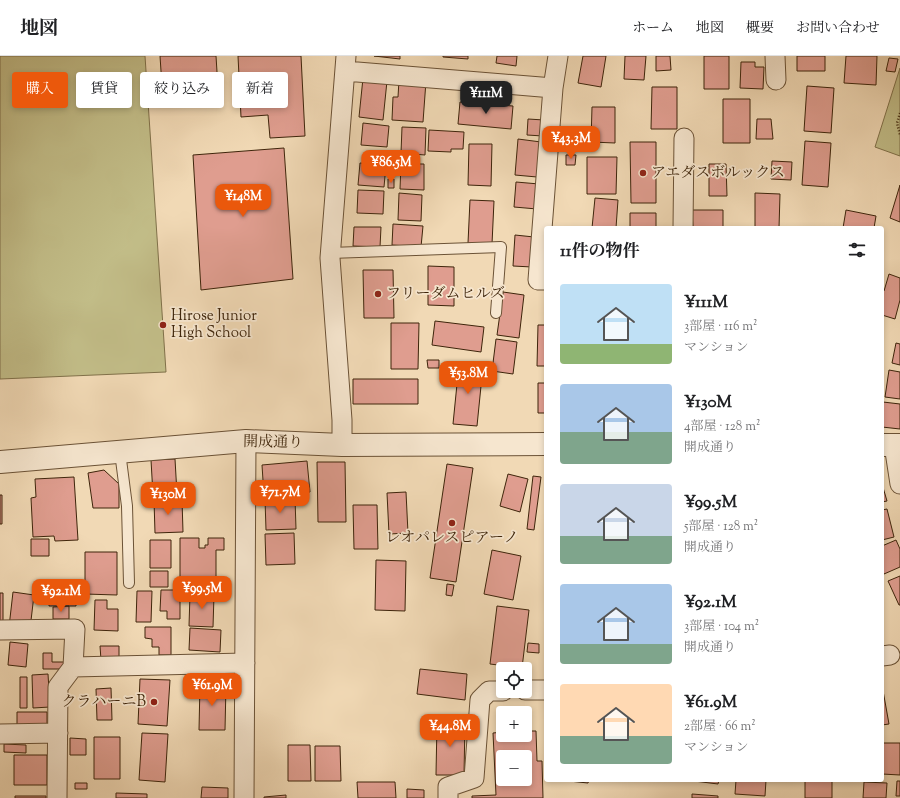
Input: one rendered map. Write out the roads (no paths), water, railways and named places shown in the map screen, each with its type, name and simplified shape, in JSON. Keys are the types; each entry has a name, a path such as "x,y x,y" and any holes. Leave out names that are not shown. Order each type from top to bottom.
{"street":[{"path":"544,280 538,280 553,88 558,56"},
{"path":"775,56 776,80"},
{"path":"342,445 342,420 330,253 346,64 553,88"},
{"path":"683,226 684,138"},
{"path":"244,798 246,441"},
{"name":"開成通り","path":"0,462 246,441 342,445 544,444"},
{"path":"892,445 900,484"},
{"path":"0,630 75,629 73,667 58,687 58,798"},
{"path":"73,667 245,663"},
{"path":"532,690 544,690"},
{"path":"448,798 448,787 474,778 480,700 489,691 496,691"},
{"path":"0,734 58,733"}],"lane":[{"path":"330,253 501,248 496,313"},
{"path":"120,452 127,506 129,583"}],"place":[{"name":"アエダスボルックス","path":"643,173"},
{"name":"フリーダムヒルズ","path":"378,294"},
{"name":"Hirose Junior High School","path":"163,325"},
{"name":"レオパレスピアーノ","path":"452,523"},
{"name":"クラハーニB","path":"154,702"}]}
